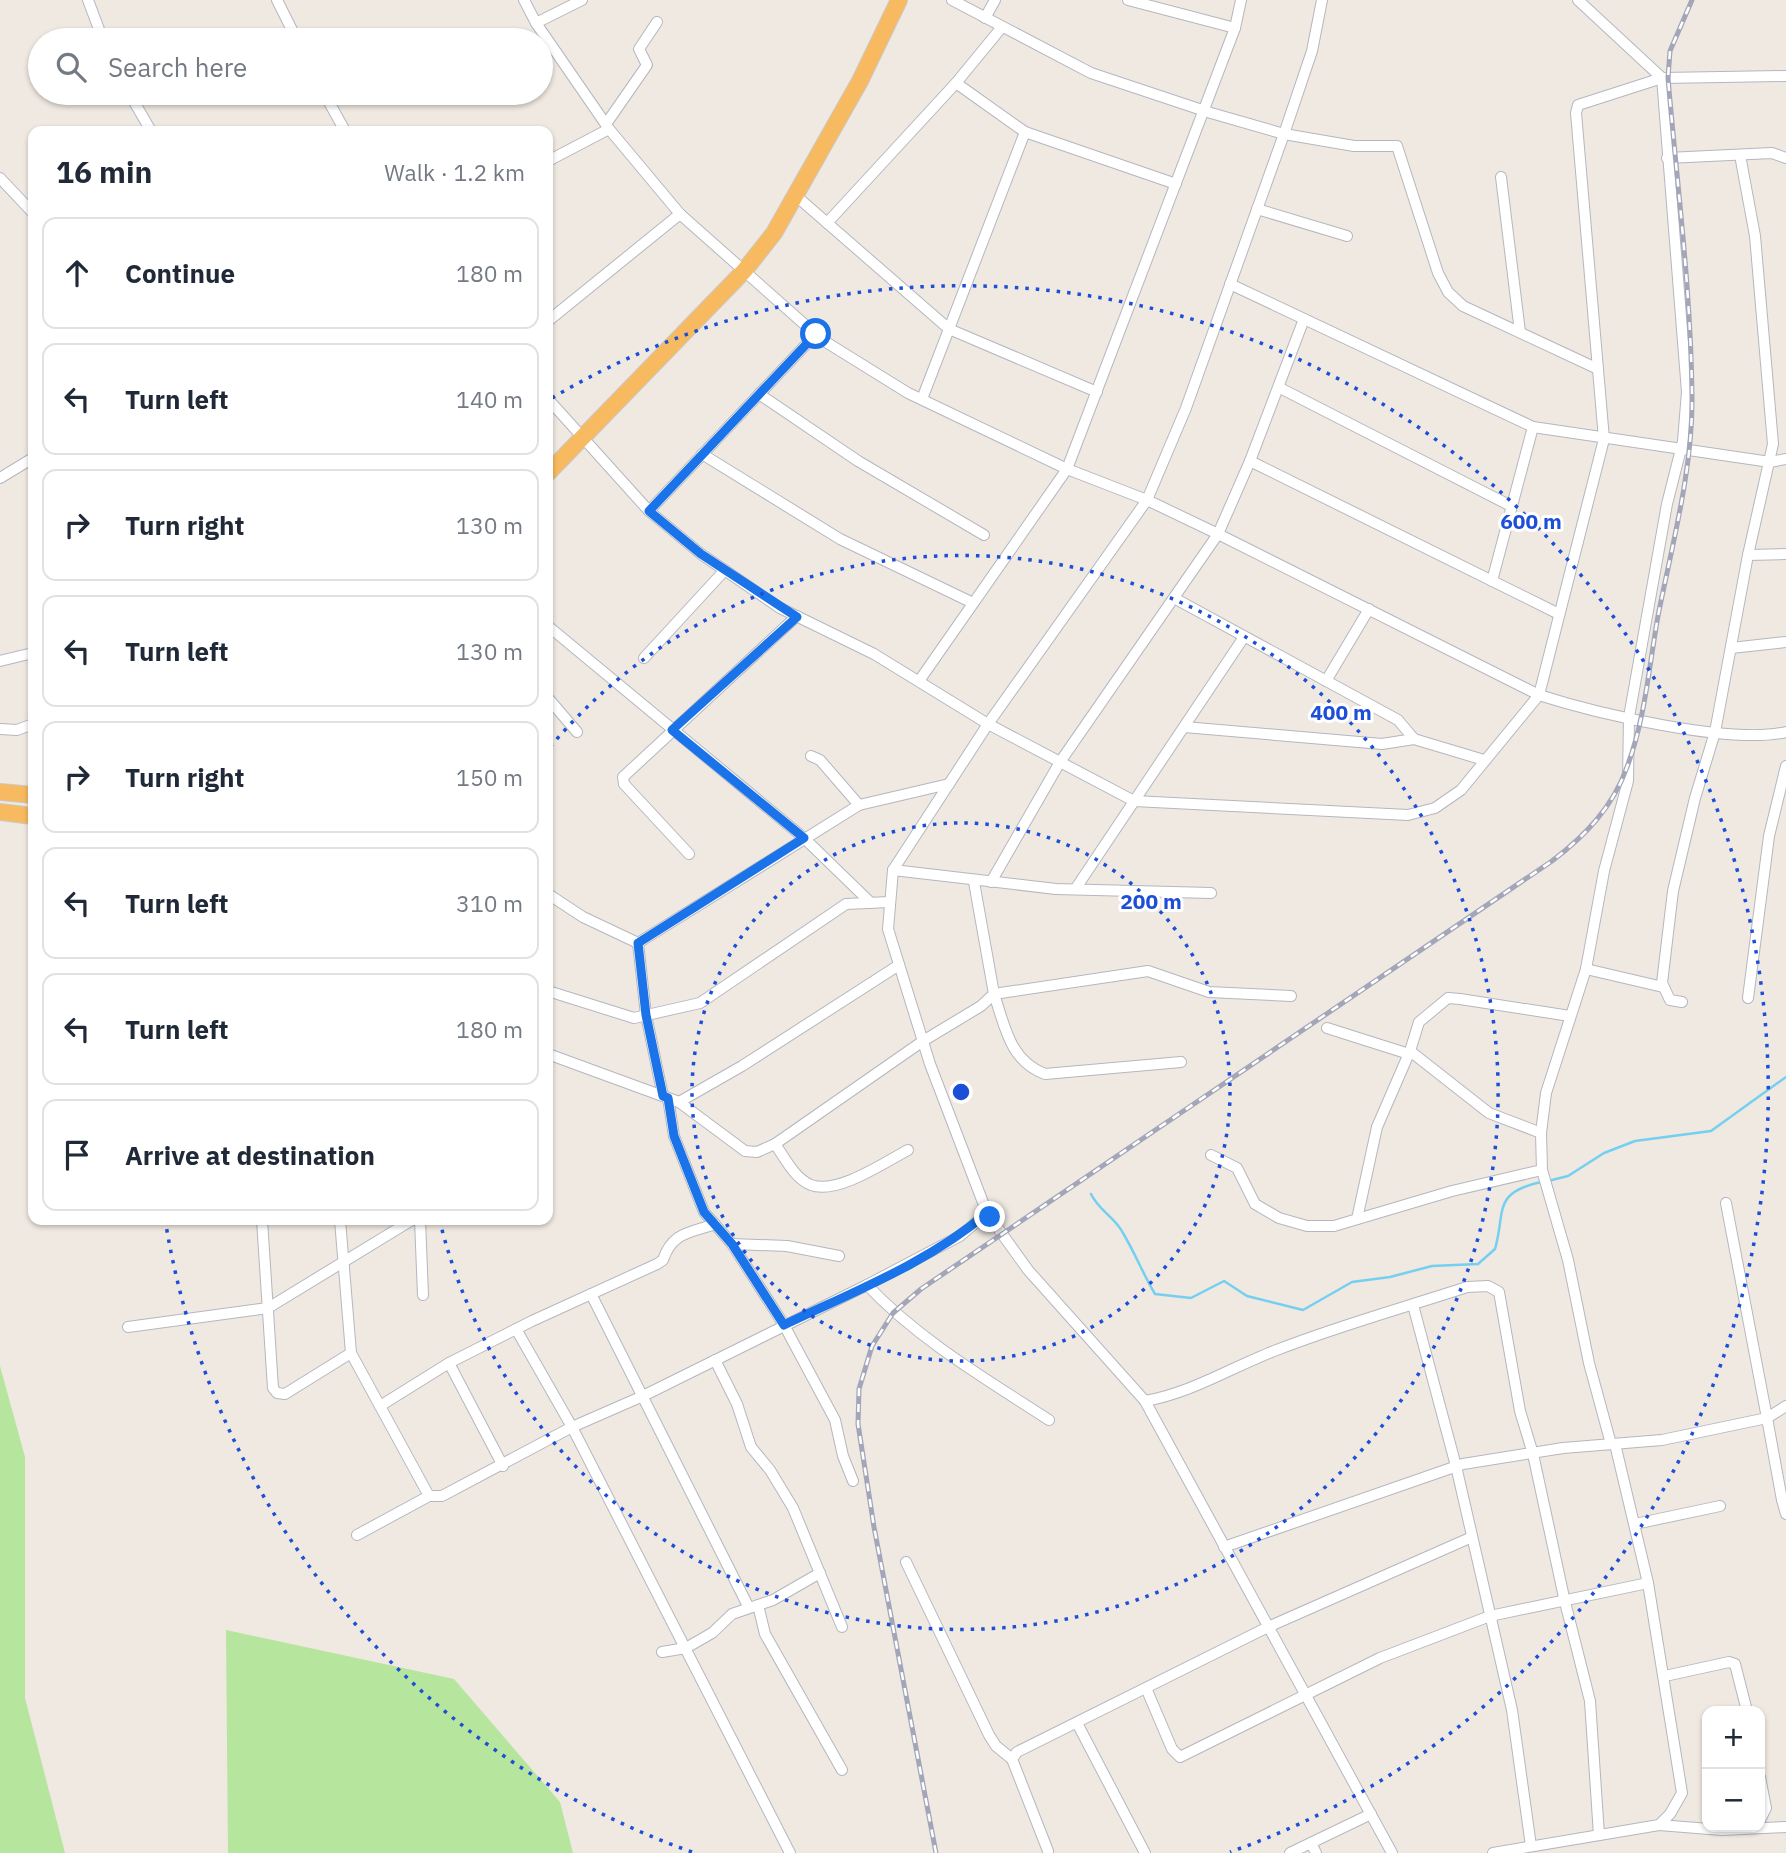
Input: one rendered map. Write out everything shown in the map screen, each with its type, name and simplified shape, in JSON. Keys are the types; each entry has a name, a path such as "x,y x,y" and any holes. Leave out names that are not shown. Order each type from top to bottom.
{"highway":[{"path":"553,468 744,271 774,233 860,81 899,0"},
{"path":"0,792 28,795"},
{"path":"0,812 28,815"}],"street":[{"path":"88,0 98,28"},
{"path":"277,0 292,28"},
{"path":"524,0 539,28"},
{"path":"536,23 582,0"},
{"path":"952,0 1091,73 1284,134 1354,146 1397,146 1438,273 1448,292 1463,306 1598,369"},
{"path":"985,18 995,0"},
{"path":"1128,0 1158,5 1235,28"},
{"path":"919,681 1067,469 1235,28 1241,0"},
{"path":"1322,0 1312,51 1284,134 1186,408 1147,500 988,724 893,870 888,929 923,1041 987,1213 1028,1270 1145,1401 1392,1853"},
{"path":"1578,0 1662,78 1687,392 1681,449 1664,517 1629,718 1628,781 1607,859 1586,968 1546,1093 1541,1133 1544,1172 1635,1524 1665,1676 1682,1793 1670,1814 1659,1825"},
{"path":"553,158 607,127 647,65 639,49 657,22"},
{"path":"827,223 956,83 1002,27"},
{"path":"553,48 607,127 680,214 816,334 922,399 1067,469 1147,500 1218,534 1539,695 1629,718 1716,732 1769,736 1786,733"},
{"path":"553,405 649,511 725,570 797,617 874,654 988,724 1134,801 1408,815 1449,800 1461,790 1539,695 1604,439 1576,113 1578,105 1662,78 1786,76"},
{"path":"956,83 1025,132 1176,184"},
{"path":"136,105 148,126"},
{"path":"331,105 342,126"},
{"path":"922,399 1025,132"},
{"path":"1667,158 1772,153 1786,158"},
{"path":"1682,1002 1671,1000 1663,987 1673,891 1695,798 1716,732 1748,555 1773,444 1755,236 1740,155"},
{"path":"1501,177 1520,332"},
{"path":"0,178 28,208"},
{"path":"795,195 949,329 1097,392"},
{"path":"1257,209 1347,236"},
{"path":"553,317 680,214"},
{"path":"1230,284 1533,427 1770,462 1786,459"},
{"path":"991,883 1060,762 1218,534 1280,387 1304,319"},
{"path":"649,511 816,334"},
{"path":"1280,387 1511,506"},
{"path":"759,394 858,461 984,535"},
{"path":"1492,581 1533,427"},
{"path":"702,454 840,539 973,603"},
{"path":"0,478 28,461"},
{"path":"1250,461 1559,614"},
{"path":"1748,555 1786,554"},
{"path":"644,659 725,570"},
{"path":"1174,598 1398,720 1414,739"},
{"path":"1326,681 1369,609"},
{"path":"688,854 624,784 623,777 797,617"},
{"path":"553,630 804,838 871,903"},
{"path":"1076,888 1244,636"},
{"path":"1731,648 1786,642"},
{"path":"0,661 28,654"},
{"path":"553,704 577,732"},
{"path":"0,729 17,730 28,726"},
{"path":"1184,727 1382,744 1414,739 1484,760"},
{"path":"811,756 820,760 859,805"},
{"path":"1748,998 1769,836 1786,766"},
{"path":"638,943 859,805 949,784"},
{"path":"893,870 991,883 1211,893"},
{"path":"974,881 994,994 1014,1052 1028,1068 1045,1074 1181,1062"},
{"path":"553,897 583,917 638,943"},
{"path":"553,993 634,1018 700,1003 846,904 889,902"},
{"path":"638,943 646,1015 674,1136 704,1212 732,1244 784,1325 835,1420 843,1456 853,1481"},
{"path":"679,1102 742,1066 900,965"},
{"path":"1586,968 1663,987"},
{"path":"553,1057 679,1102 745,1151 757,1152 775,1144 923,1041 981,1006 994,994 1148,971 1209,992 1291,996"},
{"path":"1357,1219 1377,1127 1410,1053 1419,1023 1448,998 1570,1016"},
{"path":"1327,1028 1410,1053 1489,1113 1541,1133"},
{"path":"775,1144 794,1172 810,1185 825,1188 841,1185 908,1150"},
{"path":"1212,1155 1237,1168 1255,1204 1279,1218 1307,1226 1334,1226 1452,1191 1544,1172"},
{"path":"1726,1203 1786,1514"},
{"path":"357,1535 429,1496 442,1496 572,1427 643,1396 867,1285 960,1236 987,1213"},
{"path":"380,1406 449,1363 663,1260 667,1248 678,1236 715,1224"},
{"path":"262,1225 273,1388 277,1394 285,1394 351,1353"},
{"path":"340,1225 351,1353 429,1496"},
{"path":"128,1327 268,1308 403,1225"},
{"path":"420,1225 423,1295"},
{"path":"732,1244 788,1246 839,1256"},
{"path":"867,1285 893,1313 967,1367 1049,1420"},
{"path":"1145,1401 1187,1391 1237,1365 1285,1346 1467,1287 1488,1286 1499,1292 1520,1411 1534,1454 1565,1602 1590,1701 1599,1835"},
{"path":"592,1294 753,1605 765,1634 842,1770"},
{"path":"1413,1305 1456,1466 1512,1710 1531,1846"},
{"path":"516,1329 572,1427 790,1853"},
{"path":"715,1360 737,1404 751,1447 770,1470 793,1508 842,1627"},
{"path":"449,1363 503,1466"},
{"path":"1224,1547 1456,1466 1613,1444 1662,1440 1766,1418 1786,1406"},
{"path":"1635,1524 1720,1506"},
{"path":"1012,1759 1017,1752 1268,1627 1472,1537"},
{"path":"906,1562 989,1735 996,1746 1012,1759 1048,1851"},
{"path":"662,1652 686,1648 712,1633 732,1614 773,1600 820,1573"},
{"path":"1146,1688 1172,1749 1180,1757 1381,1658 1490,1616 1648,1583"},
{"path":"1665,1676 1729,1662 1735,1664 1746,1706"},
{"path":"1077,1723 1144,1853"},
{"path":"1290,1853 1314,1848 1371,1814"},
{"path":"1493,1853 1659,1825 1702,1828"},
{"path":"1765,1826 1786,1827"}],"green space":[{"path":"0,1366 25,1457 25,1698 65,1853 0,1853"},
{"path":"226,1630 454,1679 560,1802 573,1853 228,1853"}],"waterway":[{"path":"1548,1181 1568,1176 1604,1153 1635,1141 1711,1131 1786,1077"},
{"path":"1091,1194 1120,1227 1155,1294 1191,1298 1224,1281 1247,1296 1303,1310 1352,1282 1390,1277 1432,1266 1478,1264 1495,1249 1501,1214 1508,1198 1525,1186 1541,1182"}],"railway":[{"path":"936,1853 874,1527 858,1424 859,1389 872,1346 893,1313 921,1289 1552,861 1587,831 1614,795 1633,749 1642,712 1689,451 1692,396 1689,316 1668,78 1670,51 1692,0"}],"route":[{"path":"816,334 649,511 701,554 779,608 797,617 672,730 804,838 638,943 646,1015 663,1096 668,1098 674,1136 704,1212 732,1244 784,1325 933,1252 960,1236 987,1213 990,1217"}]}
